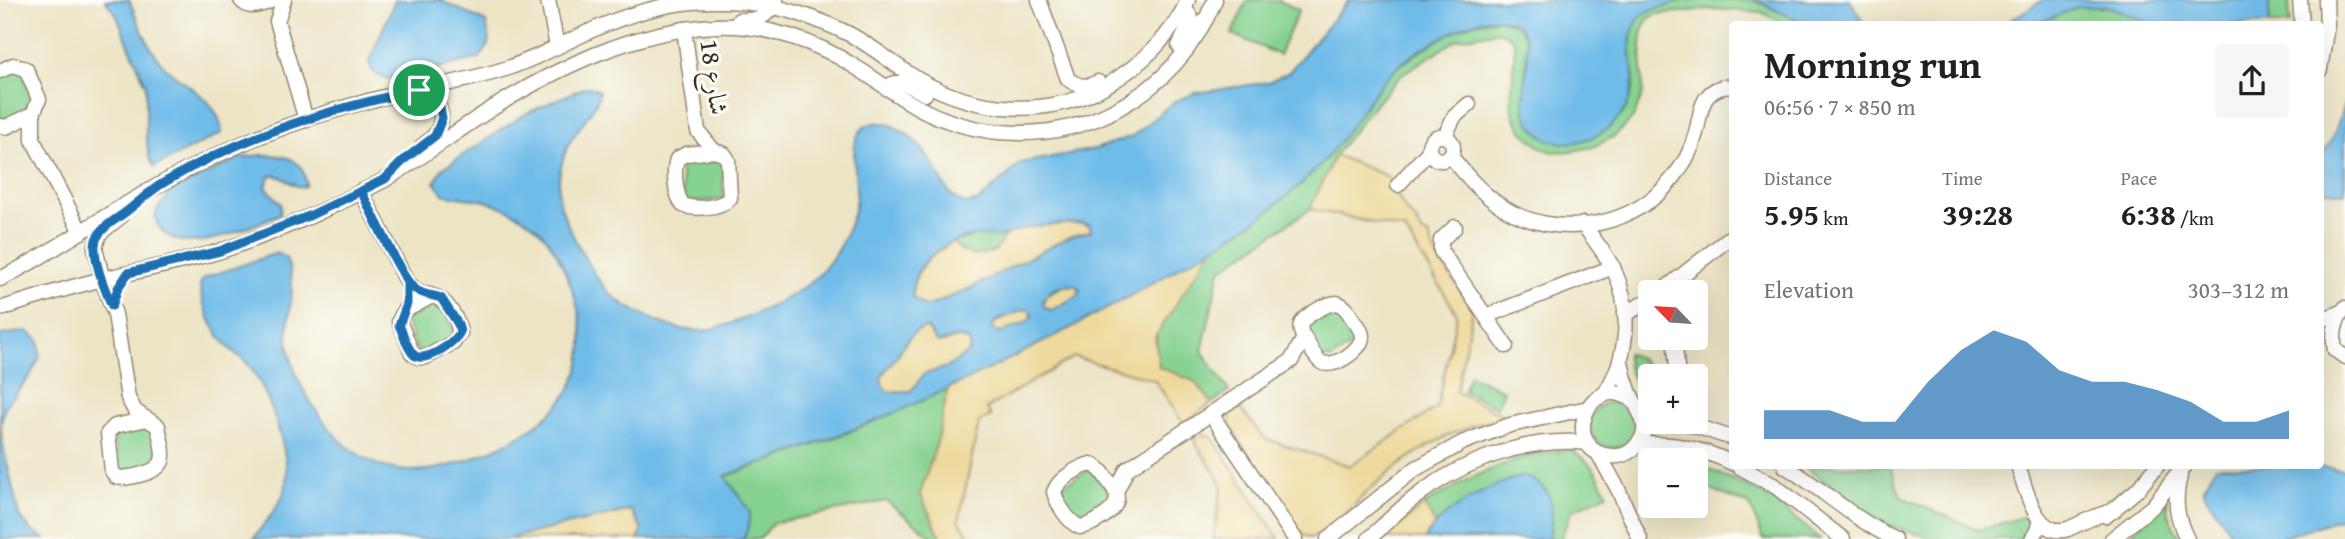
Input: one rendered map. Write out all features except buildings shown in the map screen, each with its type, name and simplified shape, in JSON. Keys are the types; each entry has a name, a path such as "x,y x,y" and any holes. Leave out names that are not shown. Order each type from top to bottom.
{"street":[{"path":"241,0 246,5 257,6 273,0"},
{"path":"284,0 277,21 306,120"},
{"path":"548,0 557,47"},
{"path":"1039,0 1068,79 1079,86 1092,86 1141,61"},
{"path":"689,28 751,28 790,37 823,48 844,59 915,106 947,120 981,129 1013,133 1046,132 1076,126 1132,101 1176,63 1193,41 1215,0"},
{"path":"2300,0 2302,21"},
{"path":"2324,45 2327,26 2326,0"},
{"path":"0,279 162,183 238,146 355,104 488,74 604,25 662,7 721,1 765,2 848,34 917,79 952,96 992,107 1036,107 1081,97 1103,88 1141,61 1173,27 1186,3"},
{"path":"0,309 102,279 241,244 309,216 385,179 489,111 551,75 650,36 689,28 714,19 755,20 769,13 765,2"},
{"path":"1156,82 1191,25 1191,15 1186,3"},
{"path":"257,6 277,21"},
{"name":"شارع 18","path":"687,154 698,131 689,28"},
{"path":"0,71 13,65 26,69 39,99 33,114 33,140 81,232"},
{"path":"992,107 1050,99 1062,92 1068,79"},
{"path":"886,88 891,83 902,82 933,98 946,99 952,96"},
{"path":"1445,136 1452,142 1451,155 1481,190 1513,213 1535,221 1583,225 1617,219 1648,203 1661,192 1682,166 1690,151 1707,97 1716,89 1729,86"},
{"path":"385,179 405,159 435,136 440,127 442,118 435,100 419,90"},
{"path":"1445,136 1454,117 1469,104"},
{"path":"3,127 33,114"},
{"path":"3,127 20,131 33,140"},
{"name":"شارع 18","path":"698,131 714,151"},
{"path":"1398,185 1429,151 1433,139 1445,136"},
{"name":"شارع 18","path":"714,151 724,154 728,160 731,194 728,201 690,208 680,203 675,166 679,157 687,154 714,151"},
{"path":"1429,151 1439,159 1451,155"},
{"path":"147,419 115,426 109,430 107,436 112,471 116,477 154,471 162,464 164,455 158,426 135,411 128,398 112,306 95,248 99,234 162,183"},
{"path":"361,191 407,282 418,292 443,301 458,324 460,332 453,343 426,357 414,356 399,325 408,297 407,282"},
{"path":"1328,539 1415,469 1464,442 1510,425 1588,408 1602,396 1620,362 1625,315 1623,298 1612,267 1583,225"},
{"path":"1455,227 1441,240 1441,251 1506,346"},
{"path":"1679,280 1729,238"},
{"path":"1486,316 1612,267"},
{"path":"112,306 118,288 128,273"},
{"path":"404,311 432,296"},
{"path":"1291,361 1318,360 1331,364 1357,348 1362,338 1361,331 1344,306 1334,302 1302,323 1300,330 1318,360"},
{"path":"1625,315 1638,307"},
{"path":"2324,318 2343,311"},
{"path":"2343,311 2334,342 2335,351 2345,357"},
{"path":"2324,331 2334,342"},
{"path":"1100,470 1126,469 1291,361 1304,338"},
{"path":"1620,362 1638,401"},
{"path":"1602,396 1616,394 1638,408"},
{"path":"115,426 124,413 128,398"},
{"path":"1588,408 1582,425 1618,489 1640,539"},
{"path":"1210,414 1295,539"},
{"path":"1708,430 1729,437"},
{"path":"1618,489 1620,470 1643,434"},
{"path":"1368,539 1413,499 1464,468 1539,443 1565,441 1612,456 1632,449 1674,444 1691,447 1729,462"},
{"path":"1116,492 1095,465 1087,464 1056,485 1054,495 1071,522 1080,527 1090,525 1115,505 1116,492 1126,469"},
{"path":"1743,469 1783,491 1843,539"},
{"path":"1789,469 1845,511 1895,539"},
{"path":"2019,469 2039,523 2032,539"},
{"path":"2067,539 2114,511 2155,469"},
{"path":"2112,539 2152,506 2178,469"},
{"path":"2180,469 2176,510 2187,539"},
{"path":"2039,523 2049,530 2061,532 2097,515 2114,511"},
{"path":"2119,539 2134,539"}],"green space":[{"path":"1247,0 1277,0 1299,10 1279,55 1232,34"},
{"path":"1682,0 1754,0 1800,21 1779,21 1761,12 1710,9 1657,14 1648,19 1643,28 1641,45 1643,93 1633,118 1615,136 1593,147 1572,151 1552,152 1539,146 1523,132 1514,116 1511,102 1515,45 1511,37 1498,31 1458,39 1402,74 1366,115 1335,155 1310,209 1220,270 1202,351 1229,391 1212,403 1194,381 1158,367 1156,332 1213,247 1271,209 1305,179 1329,155 1376,89 1394,70 1422,50 1453,31 1474,23 1497,19 1515,23 1521,28 1527,43 1525,112 1540,133 1622,115 1633,89 1630,41 1635,24 1652,9"},
{"path":"2268,0 2289,0 2290,21 2270,21"},
{"path":"2078,7 2110,7 2144,21 2083,21 2043,21"},
{"path":"20,70 35,99 34,106 5,122 0,121 0,75"},
{"path":"720,158 724,164 723,199 690,203 684,199 680,168 684,161"},
{"path":"1006,234 997,249 978,255 968,253 953,242 977,235"},
{"path":"433,301 441,302 455,334 425,354 418,352 404,317"},
{"path":"1336,306 1358,334 1357,342 1331,359 1320,357 1305,325"},
{"path":"1627,353 1640,358 1645,364 1638,364 1638,388 1633,380"},
{"path":"1470,375 1504,391 1497,407 1463,391"},
{"path":"948,388 937,443 920,494 942,539 935,539 886,501 773,523 760,539 743,539 748,513 741,498 725,477 844,434"},
{"path":"1613,402 1630,408 1636,425 1630,442 1613,448 1596,442 1590,425 1596,408"},
{"path":"146,424 153,427 159,462 125,473 118,470 114,432"},
{"path":"1570,450 1593,468 1607,494 1572,510 1561,539 1548,539 1551,523 1486,490 1435,524 1424,505 1494,468 1531,456"},
{"path":"1090,469 1112,495 1110,506 1079,523 1060,497 1062,486"},
{"path":"1708,469 1756,490 1820,539 1763,539 1750,505 1708,489"},
{"path":"1808,469 1891,469 1901,497 1979,530 2022,517 2028,520 2029,532 2021,539 1934,539 1889,525 1869,515"},
{"path":"2167,499 2168,514 2180,539 2150,539 2131,534"}],"sand":[{"path":"1335,155 1387,176 1406,211 1422,232 1429,236 1435,254 1473,309 1456,392 1500,413 1501,418 1446,436 1415,454 1384,477 1335,523 1311,538 1303,535 1230,426 1230,414 1239,407 1265,439 1350,466 1437,407 1457,314 1405,230 1310,209"},
{"path":"1081,223 1090,226 1091,231 1069,237 969,289 931,305 923,305 913,298 915,279 924,264 953,242 961,251 975,256 994,252 1005,236 1020,229"},
{"path":"1213,247 1155,337 1159,367 1194,381 1212,403 1183,423 1155,380 1074,357 987,408 991,416 979,422 959,520 971,539 942,539 920,494 937,443 948,388 1148,285"},
{"path":"1075,285 1080,292 1077,296 1052,310 1045,308 1043,304 1046,295 1063,286"},
{"path":"1019,310 1032,312 1031,318 1000,333 993,330 994,323"},
{"path":"924,328 928,329 939,343 959,338 966,340 970,343 969,352 948,367 925,374 911,391 888,392 881,383 882,375 910,337"},
{"path":"1204,434 1212,437 1279,539 1213,539 1222,484 1193,439"},
{"path":"1424,505 1435,524 1425,539 1383,539"},
{"path":"631,510 642,529 639,539 506,539"}],"water":[{"path":"105,0 129,0 159,60 214,109 222,133 154,167 149,157 146,135 146,85 116,14"},
{"path":"395,0 440,0 486,22 489,37 486,50 479,58 393,79 377,75 369,62"},
{"path":"1349,0 1682,0 1653,9 1637,22 1631,36 1632,88 1626,106 1615,122 1600,134 1577,142 1553,141 1536,131 1530,123 1524,103 1527,48 1525,36 1518,26 1500,19 1478,21 1428,46 1392,72 1337,145 1309,176 1264,214 1224,241 1106,309 953,386 858,428 725,476 750,512 743,539 639,539 642,529 631,510 506,539 253,539 283,496 287,476 286,461 278,426 257,378 248,364 230,349 216,332 209,319 200,290 204,278 277,253 286,258 292,286 288,342 297,377 314,408 340,440 359,455 379,465 422,471 469,460 521,435 543,420 561,402 573,383 580,361 582,337 578,311 558,256 548,240 523,218 485,201 443,194 435,182 442,169 525,114 583,88 590,87 599,91 595,105 569,143 563,161 559,192 566,221 590,266 615,298 633,310 667,325 703,331 720,327 778,303 804,287 825,268 840,246 855,208 854,151 859,133 865,126 883,123 907,134 926,154 948,191 965,204 979,201 1021,163 1095,149 1133,136 1175,101 1196,93 1269,82 1289,72","holes":["1081,223 1090,225 1091,231 1069,237 969,289 932,305 923,305 913,298 913,287 921,267 928,258 947,245 967,237 999,236 1037,226","1075,285 1080,290 1077,296 1052,310 1045,308 1043,301 1048,293 1060,287","1026,309 1032,316 1025,323 1000,333 993,330 997,320","924,328 929,329 935,341 962,338 970,343 969,352 948,367 924,374 911,391 888,392 881,383 882,375 914,334"]},
{"path":"1754,0 1850,0 1862,21 1800,21"},
{"path":"2043,0 2268,0 2270,21 2144,21 2110,7 2078,7 2043,21 2009,21"},
{"path":"2345,102 2345,193 2324,190 2324,152 2334,135"},
{"path":"261,155 291,159 297,163 304,175 306,185 303,187 277,176 272,175 268,179 266,187 281,204 280,214 234,233 198,241 182,241 168,236 158,225 156,213 168,197 167,193 240,158"},
{"path":"27,331 39,340 40,357 30,376 5,407 1,423 2,440 19,516 31,530 45,539 0,539 0,335"},
{"path":"2324,467 2345,470 2345,517 2277,539 2235,539 2204,493 2214,469"},
{"path":"1524,476 1535,481 1548,493 1552,518 1548,539 1425,539 1442,518 1468,500"}],"route":[{"path":"419,90 342,108 282,128 162,183 104,229 96,241 97,262 112,306 118,288 128,273 190,259 252,240 361,191 407,282 407,304 399,325 412,353 422,358 453,343 460,332 458,324 441,298 418,292 407,282 374,216 361,191 385,179 405,159 435,136 442,118 440,108 435,100 419,90"}]}
